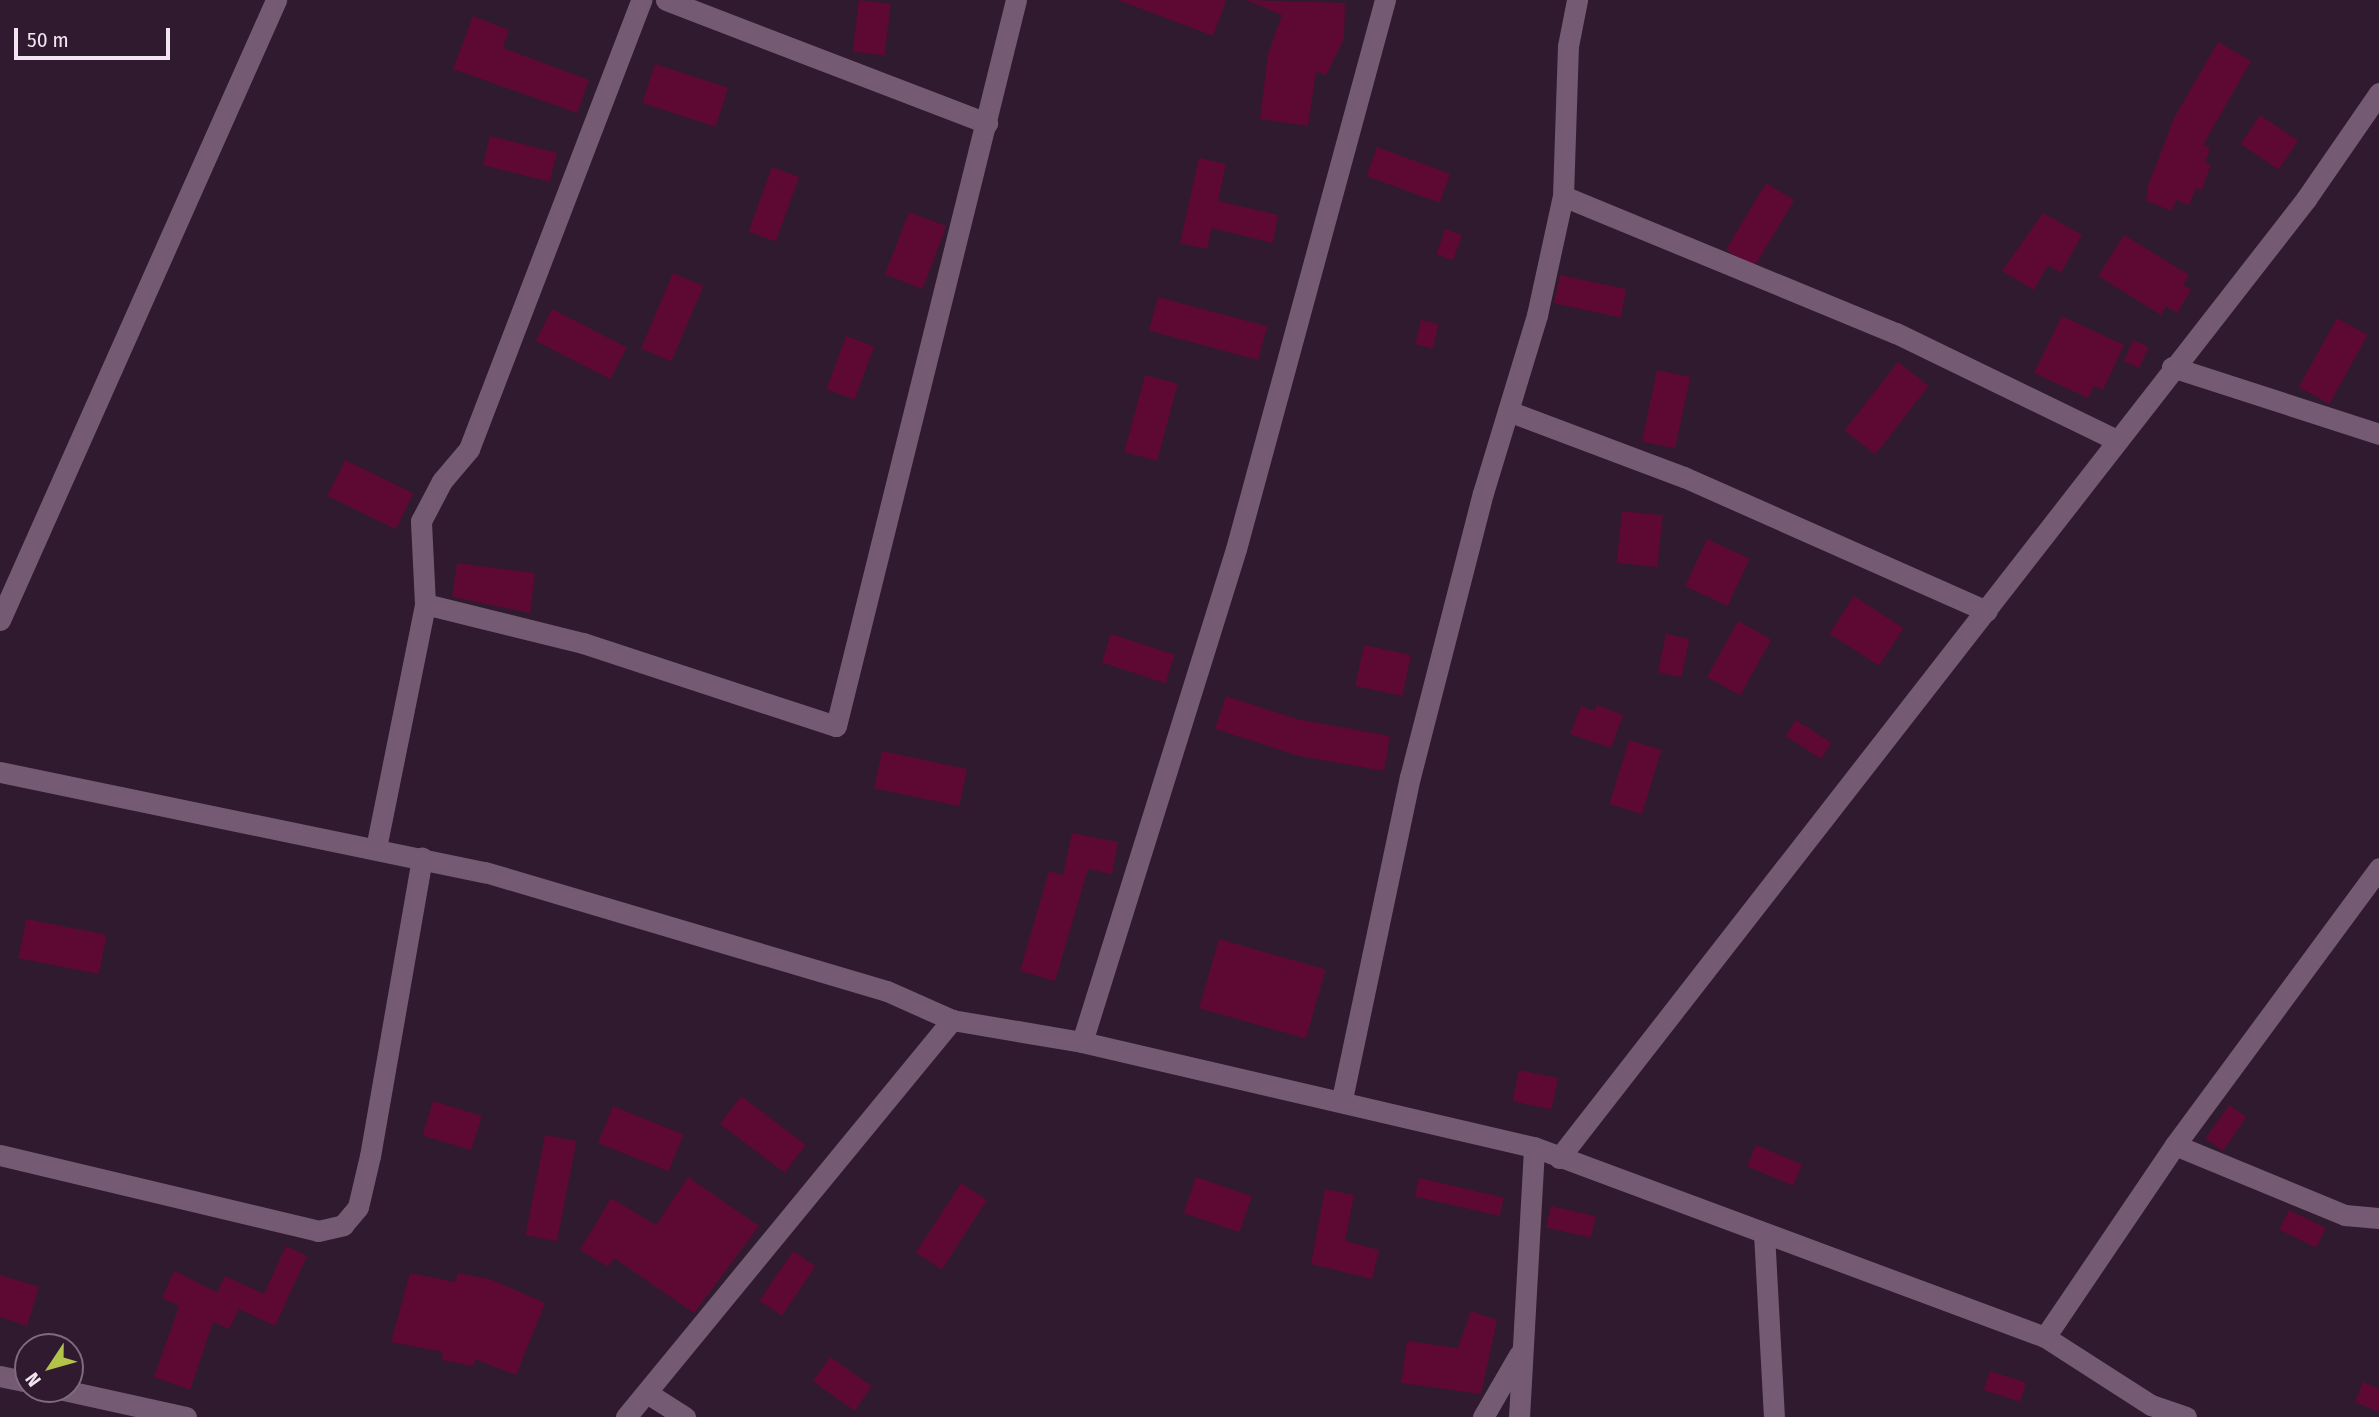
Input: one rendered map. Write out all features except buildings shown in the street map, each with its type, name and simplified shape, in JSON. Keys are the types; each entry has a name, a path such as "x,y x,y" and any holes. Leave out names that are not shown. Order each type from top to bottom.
{"street":[{"path":"0,620 276,0"},
{"path":"376,848 425,604 421,521 442,481 469,449 641,0"},
{"path":"666,0 987,123"},
{"path":"425,604 583,643 836,726 1016,0"},
{"path":"1082,1042 1236,549 1385,0"},
{"path":"1342,1100 1410,777 1563,196 1568,46 1577,0"},
{"path":"1559,1158 1987,611 2172,367 2306,200 2379,93"},
{"path":"1563,196 1896,332 2116,440"},
{"path":"2172,367 2379,434"},
{"path":"1508,411 1684,477 1987,611"},
{"path":"0,772 422,857 887,991 952,1020 1082,1042 1342,1100 1534,1147 2045,1337 2151,1411 2186,1417"},
{"path":"0,1155 318,1231 343,1225 358,1207 370,1156 422,857"},
{"path":"2045,1337 2175,1145 2379,868"},
{"path":"626,1417 952,1020"},
{"path":"2175,1145 2345,1215 2379,1218"},
{"path":"1519,1417 1534,1147"},
{"path":"1764,1233 1774,1417"},
{"path":"1483,1417 1521,1352"},
{"path":"647,1393 685,1417"},
{"path":"84,1395 186,1417"}]}
